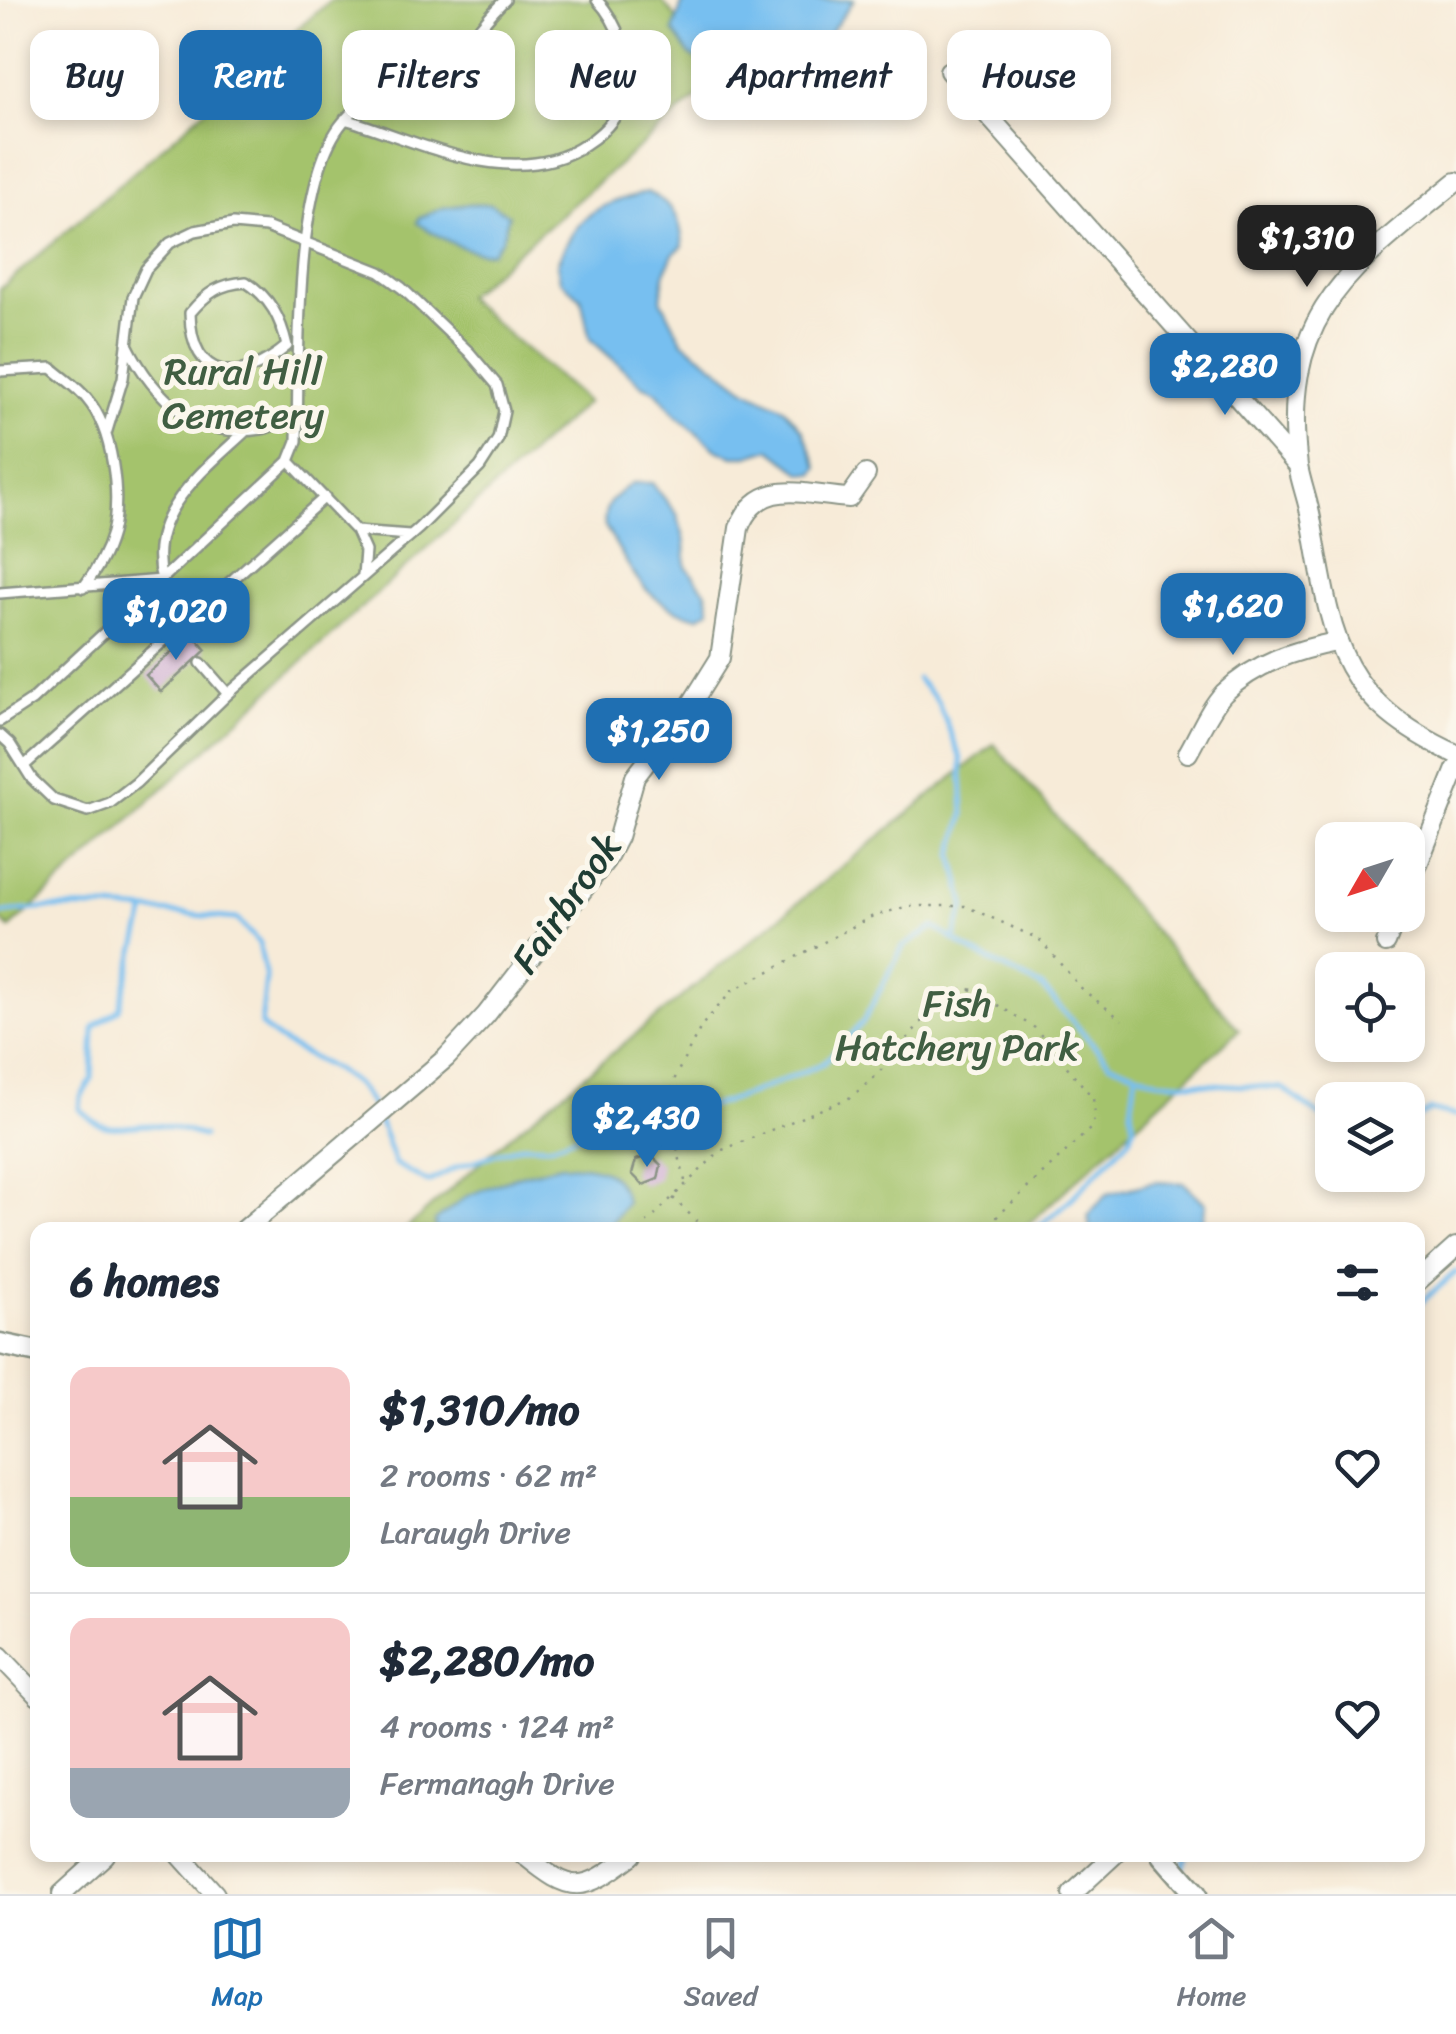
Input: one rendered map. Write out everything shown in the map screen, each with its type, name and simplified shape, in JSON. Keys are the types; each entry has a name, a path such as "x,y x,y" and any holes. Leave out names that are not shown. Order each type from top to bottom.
{"street":[{"path":"993,120 1298,466"},
{"path":"1456,182 1357,264 1317,320 1297,386 1294,414 1298,466 1336,642 1354,678 1381,708 1416,734 1456,754"},
{"name":"Fairbrook","path":"253,1222 446,1058 486,1014 613,849 635,777 690,706 720,658 739,528 748,509 776,493 849,498 866,474"},
{"path":"1188,753 1223,694 1291,651 1336,642"},
{"path":"1425,848 1456,770"},
{"path":"1386,943 1390,932"},
{"path":"1425,1275 1456,1248"},
{"path":"0,1344 30,1350"},
{"path":"0,1656 30,1688"},
{"path":"62,1894 98,1862"},
{"path":"186,1862 215,1894"},
{"path":"530,1862 548,1882 573,1894 593,1888 624,1862"},
{"path":"1072,1894 1106,1862"},
{"path":"1168,1862 1196,1894"}],"lane":[{"path":"477,30 493,5 505,0"},
{"path":"0,721 32,700 289,461 297,441 304,242 327,144 345,120 491,165 528,165 570,156 604,132 623,105 629,75 618,34 596,0"},
{"path":"0,735 32,779 54,800 88,811 110,803 410,535 480,467 498,440 504,411 497,385 469,352 380,272 266,227 233,224 195,231 170,242 146,269 133,297 123,378 106,434"},
{"path":"287,346 274,357 242,371 220,371 201,358 190,341 190,314 206,294 226,284 246,282 262,292 277,314 287,346 300,352"},
{"path":"126,342 138,367 167,403 193,420 225,428 261,429 298,414"},
{"path":"0,371 52,368 88,400 106,434 114,476 113,530 102,562 84,588"},
{"path":"162,580 158,555 161,529 177,499 248,428"},
{"path":"289,461 356,532 365,551 363,576"},
{"path":"24,766 324,497"},
{"path":"356,532 410,535"},
{"path":"0,593 162,580"},
{"path":"200,663 228,694"}],"path":[{"path":"686,1184 667,1105 689,1048 718,1004 732,991 856,923 908,906 965,906 1039,940 1082,990 1122,1020"},
{"path":"647,1222 720,1151 851,1097 876,1076 941,998 964,988 1035,1028 1093,1098 1096,1114 1091,1128 991,1222"},
{"path":"672,1197 698,1222"}],"green space":[{"name":"Rural Hill Cemetery","path":"331,0 661,0 691,35 691,102 671,120 671,30 535,30 535,120 671,120 465,297 587,402 10,928 0,920 0,289 194,120 322,120 322,30 297,30"},
{"name":"Fish Hatchery Park","path":"994,744 1239,1030 1031,1222 414,1222 511,1135"}],"water":[{"path":"687,0 854,0 832,30 691,30 691,56 673,31"},
{"path":"647,192 670,207 680,227 683,246 673,254 664,275 661,299 682,341 747,390 784,408 803,430 818,467 814,474 802,473 770,449 733,456 716,449 677,416 656,391 642,385 590,339 581,298 560,280 557,264 573,233 590,214"},
{"path":"490,204 509,215 502,239 492,252 462,248 417,223 419,218 442,208"},
{"path":"632,483 652,483 677,514 685,542 686,566 706,592 710,610 698,617 664,604 651,594 605,526 608,506"},
{"path":"561,1165 602,1170 617,1181 626,1202 612,1222 435,1222 467,1196 517,1176"},
{"path":"1155,1182 1184,1183 1206,1204 1202,1222 1089,1222 1088,1215 1107,1194"}],"building":[{"path":"192,634 206,650 161,692 146,675"},
{"path":"651,1155 661,1165 658,1179 643,1185 632,1174 636,1160"}],"waterway":[{"path":"917,679 937,700 961,759 964,814 953,855 965,905 954,940"},
{"path":"0,913 89,908 237,919 259,943 266,978 261,1025 282,1042 353,1082 374,1109 395,1164 428,1182 457,1167 523,1145 548,1146 590,1131 690,1113 824,1063 863,1022 903,947 934,927 1042,987 1110,1063 1159,1081 1282,1088 1315,1112"},
{"path":"146,911 119,1009 94,1027 92,1079 81,1097 80,1109 106,1127 155,1125 203,1136"},
{"path":"1044,1222 1130,1138 1136,1073"},
{"path":"1425,1113 1430,1110 1456,1116"},
{"path":"1425,1299 1456,1272"},
{"path":"1182,1868 1184,1862"}]}
